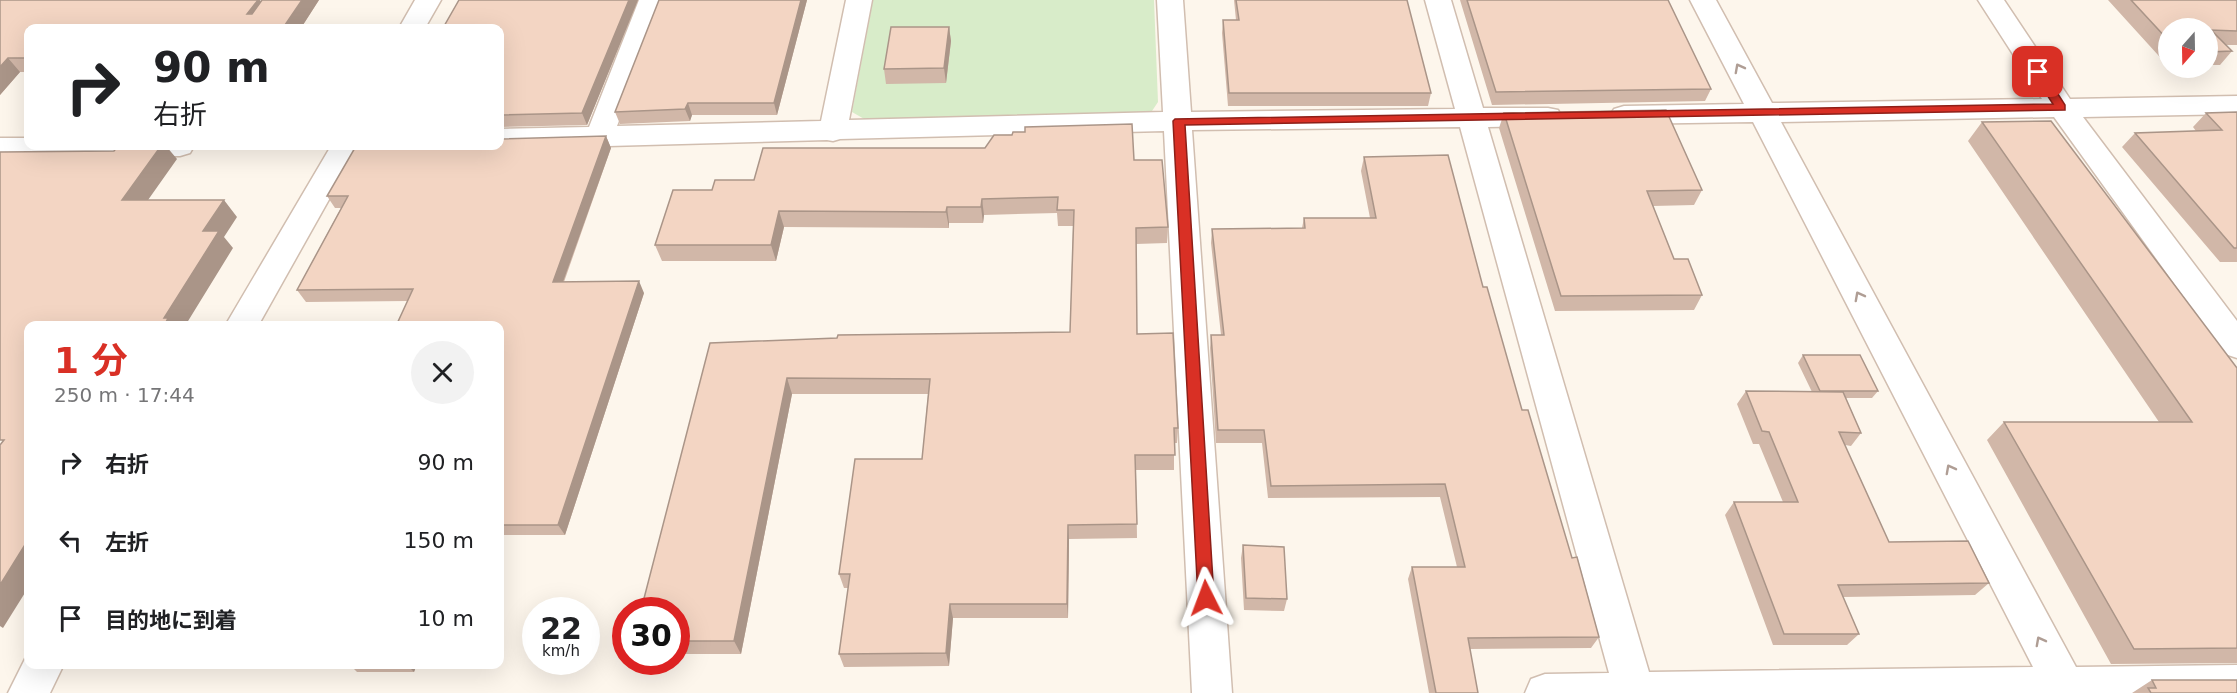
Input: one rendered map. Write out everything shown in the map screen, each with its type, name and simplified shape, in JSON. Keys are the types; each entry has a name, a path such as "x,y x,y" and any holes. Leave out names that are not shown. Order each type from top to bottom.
{"street":[{"path":"414,24 428,0"},
{"path":"598,137 652,0"},
{"path":"833,132 859,0"},
{"path":"1170,0 1212,693"},
{"path":"1438,0 1635,693"},
{"path":"1703,0 2066,690"},
{"path":"1991,0 2061,107 2237,345"},
{"path":"504,140 1179,121 2237,105"},
{"path":"0,148 24,148"},
{"path":"244,321 343,150"},
{"path":"28,693 41,669"},
{"path":"1545,693 2066,690 2237,684"}],"green space":[{"path":"873,0 1154,0 1158,102 1150,114 866,120 852,112"}],"building":[{"path":"0,0 258,0 247,14 252,14 262,0 302,0 286,24 24,24 24,58 8,58 0,67"},
{"path":"459,0 629,0 582,113 504,115 504,24 445,24"},
{"path":"659,0 801,0 774,103 688,103 685,109 615,112"},
{"path":"1236,0 1407,0 1431,93 1229,93 1223,20 1239,20"},
{"path":"1467,0 1668,0 1711,89 1496,92"},
{"path":"2131,0 2237,0 2237,31 2218,30 2218,18 2158,18 2158,29"},
{"path":"891,27 949,27 944,68 884,69"},
{"path":"2218,37 2232,51 2218,52"},
{"path":"1666,110 1702,190 1647,191 1674,259 1688,259 1702,295 1561,296 1504,113"},
{"path":"2237,112 2237,248 2234,248 2135,133 2222,130 2206,113"},
{"path":"2051,121 2237,368 2237,648 2134,649 2004,422 2192,422 1982,122"},
{"path":"1132,124 1134,160 1162,160 1168,227 1136,228 1137,334 1173,333 1178,428 1174,428 1175,455 1135,455 1137,524 1068,525 1067,604 950,604 946,653 839,654 850,574 839,574 855,459 922,459 930,379 787,378 734,641 690,641 690,597 644,597 710,343 837,338 838,335 1070,332 1074,210 1057,210 1058,197 982,199 981,207 947,207 946,212 779,211 771,245 655,245 673,190 712,190 715,180 754,180 763,148 985,148 994,135 1025,132 1025,127"},
{"path":"606,136 553,282 639,281 558,525 504,525 504,321 398,321 413,289 297,290 348,196 327,196 354,150 504,150 504,139"},
{"path":"158,150 122,200 224,200 203,231 219,231 164,318 168,318 166,321 24,321 24,546 0,585 0,445 4,440 0,440 0,152"},
{"path":"1448,155 1483,287 1487,287 1522,410 1528,410 1572,558 1577,557 1599,637 1468,638 1478,693 1436,693 1412,567 1465,567 1445,484 1271,486 1264,430 1218,430 1211,335 1224,335 1212,229 1305,228 1304,218 1376,218 1364,157"},
{"path":"1803,355 1860,355 1878,391 1820,391"},
{"path":"1746,391 1843,392 1861,433 1839,432 1889,542 1968,541 1989,583 1838,585 1859,634 1784,634 1734,502 1798,502 1769,432 1762,431"},
{"path":"1243,545 1284,547 1287,599 1246,598"},
{"path":"2152,680 2237,680 2237,693 2151,693 2148,688 2156,688"}],"route":[{"path":"1206,598 1179,121 2061,107 2038,72"}]}
